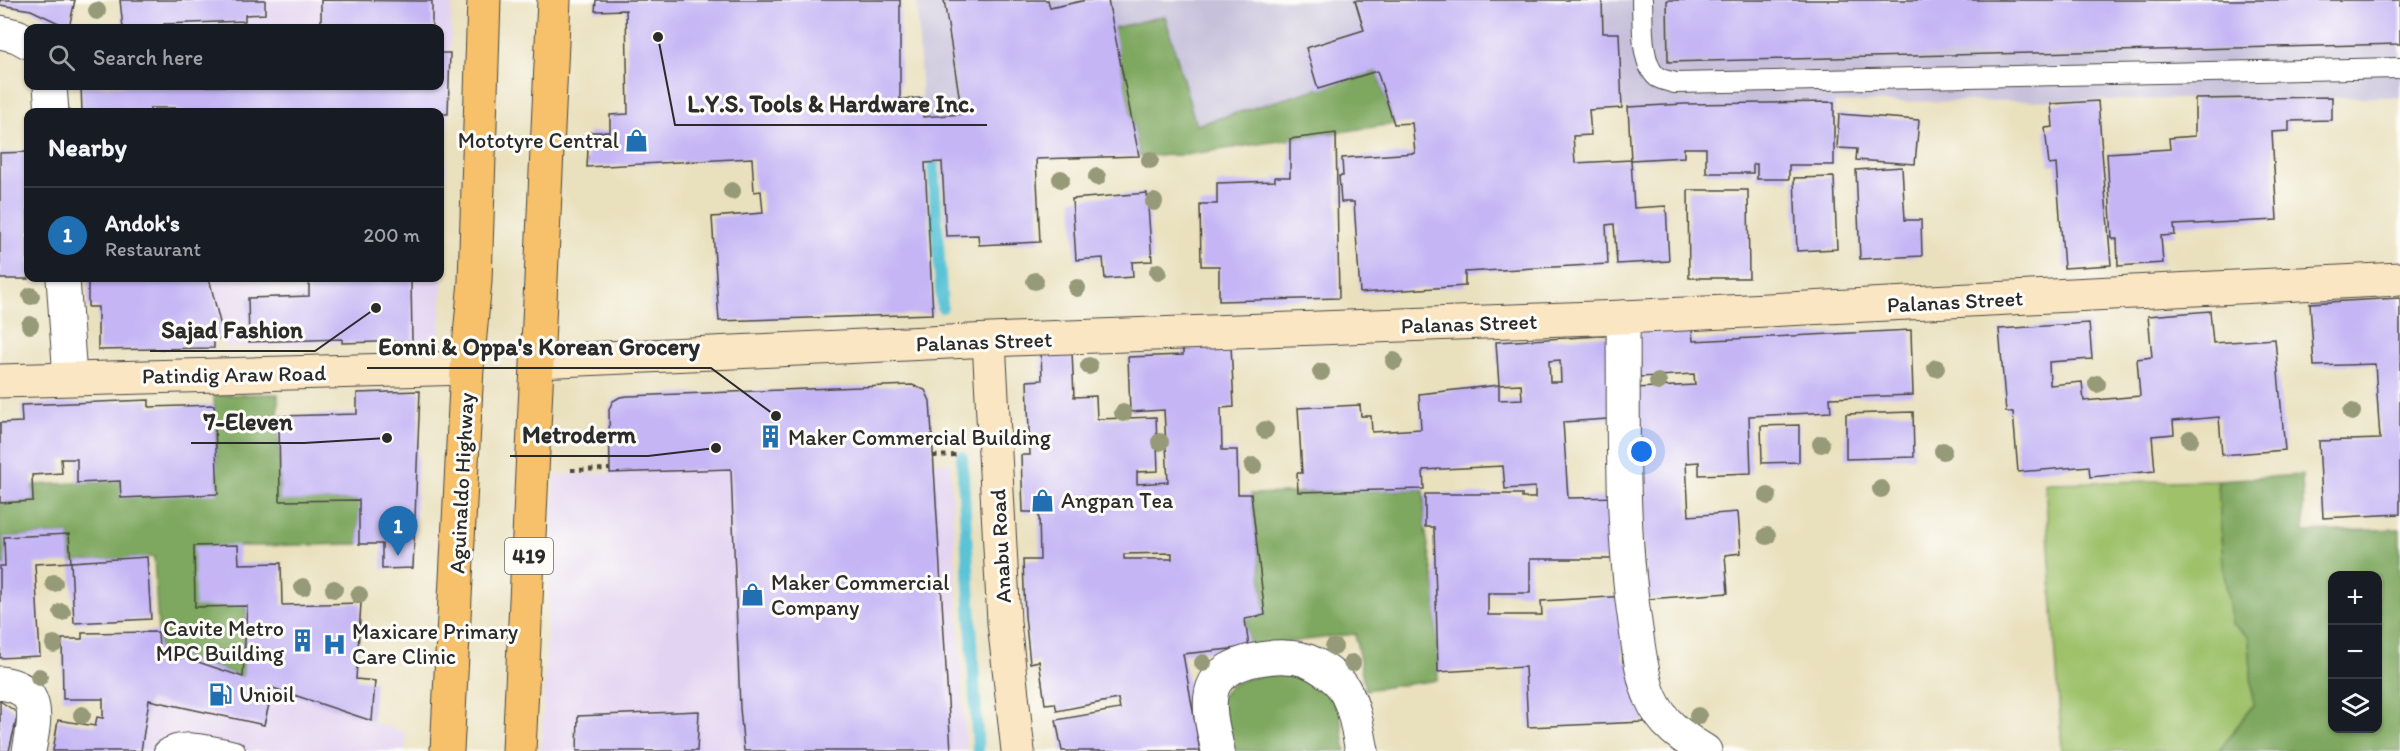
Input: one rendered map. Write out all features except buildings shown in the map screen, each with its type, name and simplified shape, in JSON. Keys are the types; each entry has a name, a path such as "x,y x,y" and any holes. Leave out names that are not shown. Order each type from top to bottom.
{"highway":[{"name":"Aguinaldo Highway","path":"447,751 467,368 475,281 484,0"},
{"name":"419","path":"519,751 554,0"}],"main road":[{"name":"Palanas Street","path":"538,362 989,341 1623,317 2400,279"},
{"name":"Anabu Road","path":"989,341 1004,622 1018,751"},
{"name":"Patindig Araw Road","path":"0,381 467,368"}],"street":[{"path":"0,32 24,40"},
{"path":"50,90 52,108"},
{"path":"63,282 70,378"},
{"path":"1623,317 1625,515 1629,578 1638,643 1650,697 1659,713 1678,735 1705,751"},
{"path":"1218,751 1210,699 1213,686 1223,673 1236,665 1255,660 1290,657 1307,660 1326,672 1344,688 1354,715 1362,751"},
{"path":"13,689 35,711 28,751"}],"lane":[{"path":"1642,0 1645,50 1649,67 1658,78 1675,83 2400,68"},
{"path":"164,751 176,744 187,743 235,751"}],"path":[{"path":"569,470 610,469"}],"shaded area":[{"path":"160,0 452,0 444,227 444,108 176,108 174,90 444,90 444,24 163,24"},
{"path":"917,0 2400,0 2400,97 1685,104 1394,124 1185,155 971,161 924,147"},
{"path":"210,282 442,282 440,340 226,348"},
{"name":"Maker Commercial Company","path":"950,462 966,751 541,751 555,475"},
{"name":"Unioil","path":"159,649 406,733 405,751 141,751"}],"green space":[{"path":"1165,16 1196,125 1377,71 1394,124 1185,155 1139,156 1113,28"},
{"path":"278,394 280,500 359,500 359,544 194,547 247,606 243,677 159,649 154,557 71,562 69,534 4,537 5,566 0,566 0,503 33,501 33,485 120,481 121,498 218,493 214,395"},
{"path":"2302,475 2304,532 2400,529 2400,751 2219,751 2253,705 2249,637 2232,624 2223,567 2218,480"},
{"path":"2218,480 2223,567 2232,624 2249,637 2253,705 2219,751 2062,751 2045,483"},
{"path":"1424,489 1425,527 1436,593 1438,680 1365,690 1355,634 1249,647 1245,619 1265,615 1251,494"},
{"path":"1297,673 1324,687 1336,702 1346,751 1225,751 1221,699 1226,691 1243,680 1254,677"}],"waterway":[{"path":"933,163 942,307"},
{"path":"962,457 978,751"}],"place":[{"name":"L.Y.S. Tools & Hardware Inc.","path":"658,37"},
{"name":"Mototyre Central","path":"637,140"},
{"name":"Sajad Fashion","path":"376,308"},
{"name":"Eonni & Oppa's Korean Grocery","path":"776,416"},
{"name":"Maker Commercial Building","path":"770,437"},
{"name":"7-Eleven","path":"387,438"},
{"name":"Metroderm","path":"716,448"},
{"name":"Angpan Tea","path":"1043,500"},
{"name":"Andok's","path":"398,556"},
{"name":"Maker Commercial Company","path":"753,595"},
{"name":"Cavite Metro MPC Building","path":"302,641"},
{"name":"Maxicare Primary Care Clinic","path":"334,644"},
{"name":"Unioil","path":"221,694"}]}
